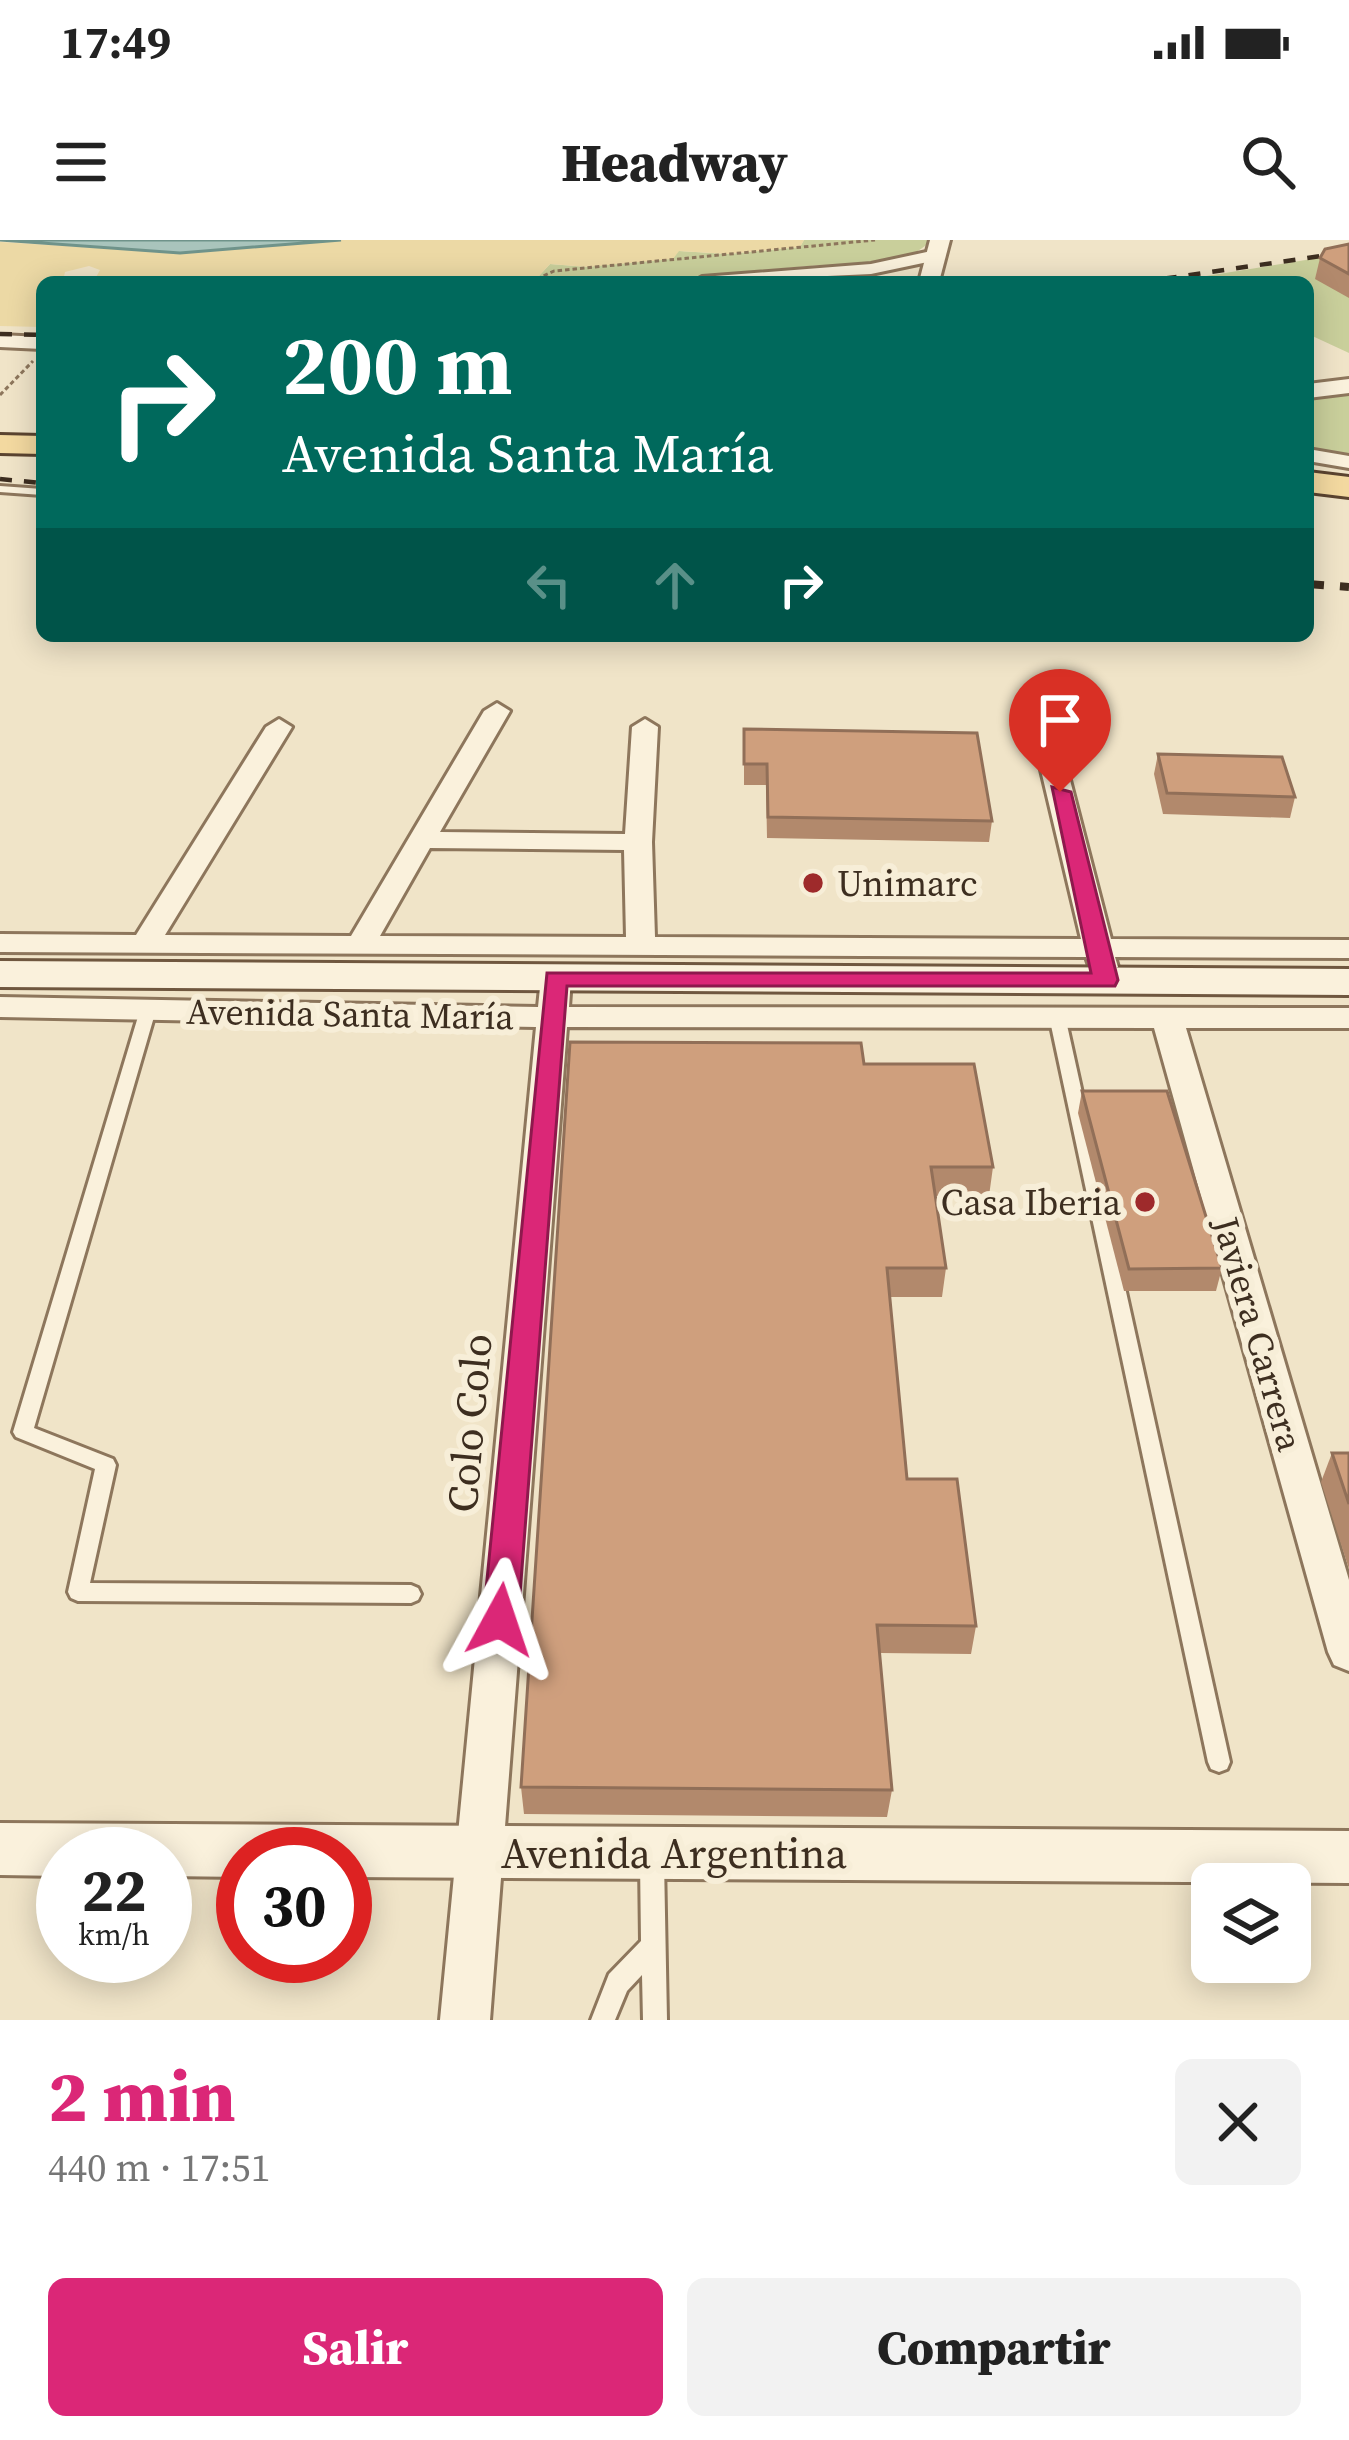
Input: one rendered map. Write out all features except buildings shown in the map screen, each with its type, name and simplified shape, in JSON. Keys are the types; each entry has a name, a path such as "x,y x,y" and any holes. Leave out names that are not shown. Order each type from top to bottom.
{"main road":[{"path":"0,431 36,431"},
{"path":"0,445 36,445"},
{"path":"1314,483 1349,487"},
{"path":"1314,497 1349,501"},
{"name":"Avenida Santa María","path":"0,974 554,998 1102,964 1349,982"}],"street":[{"path":"780,276 871,269 938,248"},
{"path":"0,329 36,331"},
{"path":"0,341 36,346"},
{"path":"1314,379 1349,376"},
{"path":"1314,390 1349,386"},
{"path":"1314,456 1349,462"},
{"path":"362,943 417,841 497,711"},
{"path":"144,944 279,727"},
{"path":"641,945 638,842 645,727"},
{"path":"1050,754 1102,964"},
{"path":"417,841 638,842"},
{"name":"Avenida Santa María","path":"0,943 641,945 1102,964 1349,949"},
{"name":"Avenida Santa María","path":"0,1007 148,1010 554,998 1057,1016 1349,1018"},
{"name":"Colo Colo","path":"465,2020 554,998"},
{"name":"Javiera Carrera","path":"1167,1017 1349,1652"},
{"name":"Avenida Argentina","path":"0,1849 1349,1857"}],"lane":[{"path":"0,489 36,492"},
{"path":"148,1010 23,1432 106,1465 78,1592 411,1594"},
{"path":"1057,1016 1220,1762"},
{"path":"652,1854 655,2020"},
{"path":"603,2020 618,1983 654,1945"}],"path":[{"path":"543,276 554,271 875,240"},
{"path":"0,395 36,354"}],"green space":[{"path":"804,240 932,240 908,256 865,266 821,265 697,276 539,276 550,264 588,267 679,251 728,254 800,247"},
{"path":"1349,253 1349,353 1314,337 1314,276 1206,276"},
{"path":"1349,393 1349,457 1314,451 1314,395"}],"sand":[{"path":"342,240 804,240 800,247 728,254 679,251 673,259 588,267 550,264 539,276 97,276 100,270 89,266 64,276 36,276 36,327 0,326 0,242 180,253"}],"water":[{"path":"0,240 341,240 180,253"}],"railway":[{"path":"1183,276 1349,252"},
{"path":"0,334 36,335"},
{"path":"0,479 36,482"},
{"path":"1314,584 1349,587"}],"place":[{"name":"Unimarc","path":"813,883"},
{"name":"Casa Iberia","path":"1145,1202"}],"route":[{"path":"500,1620 556,979 1106,980 1060,792"}]}
